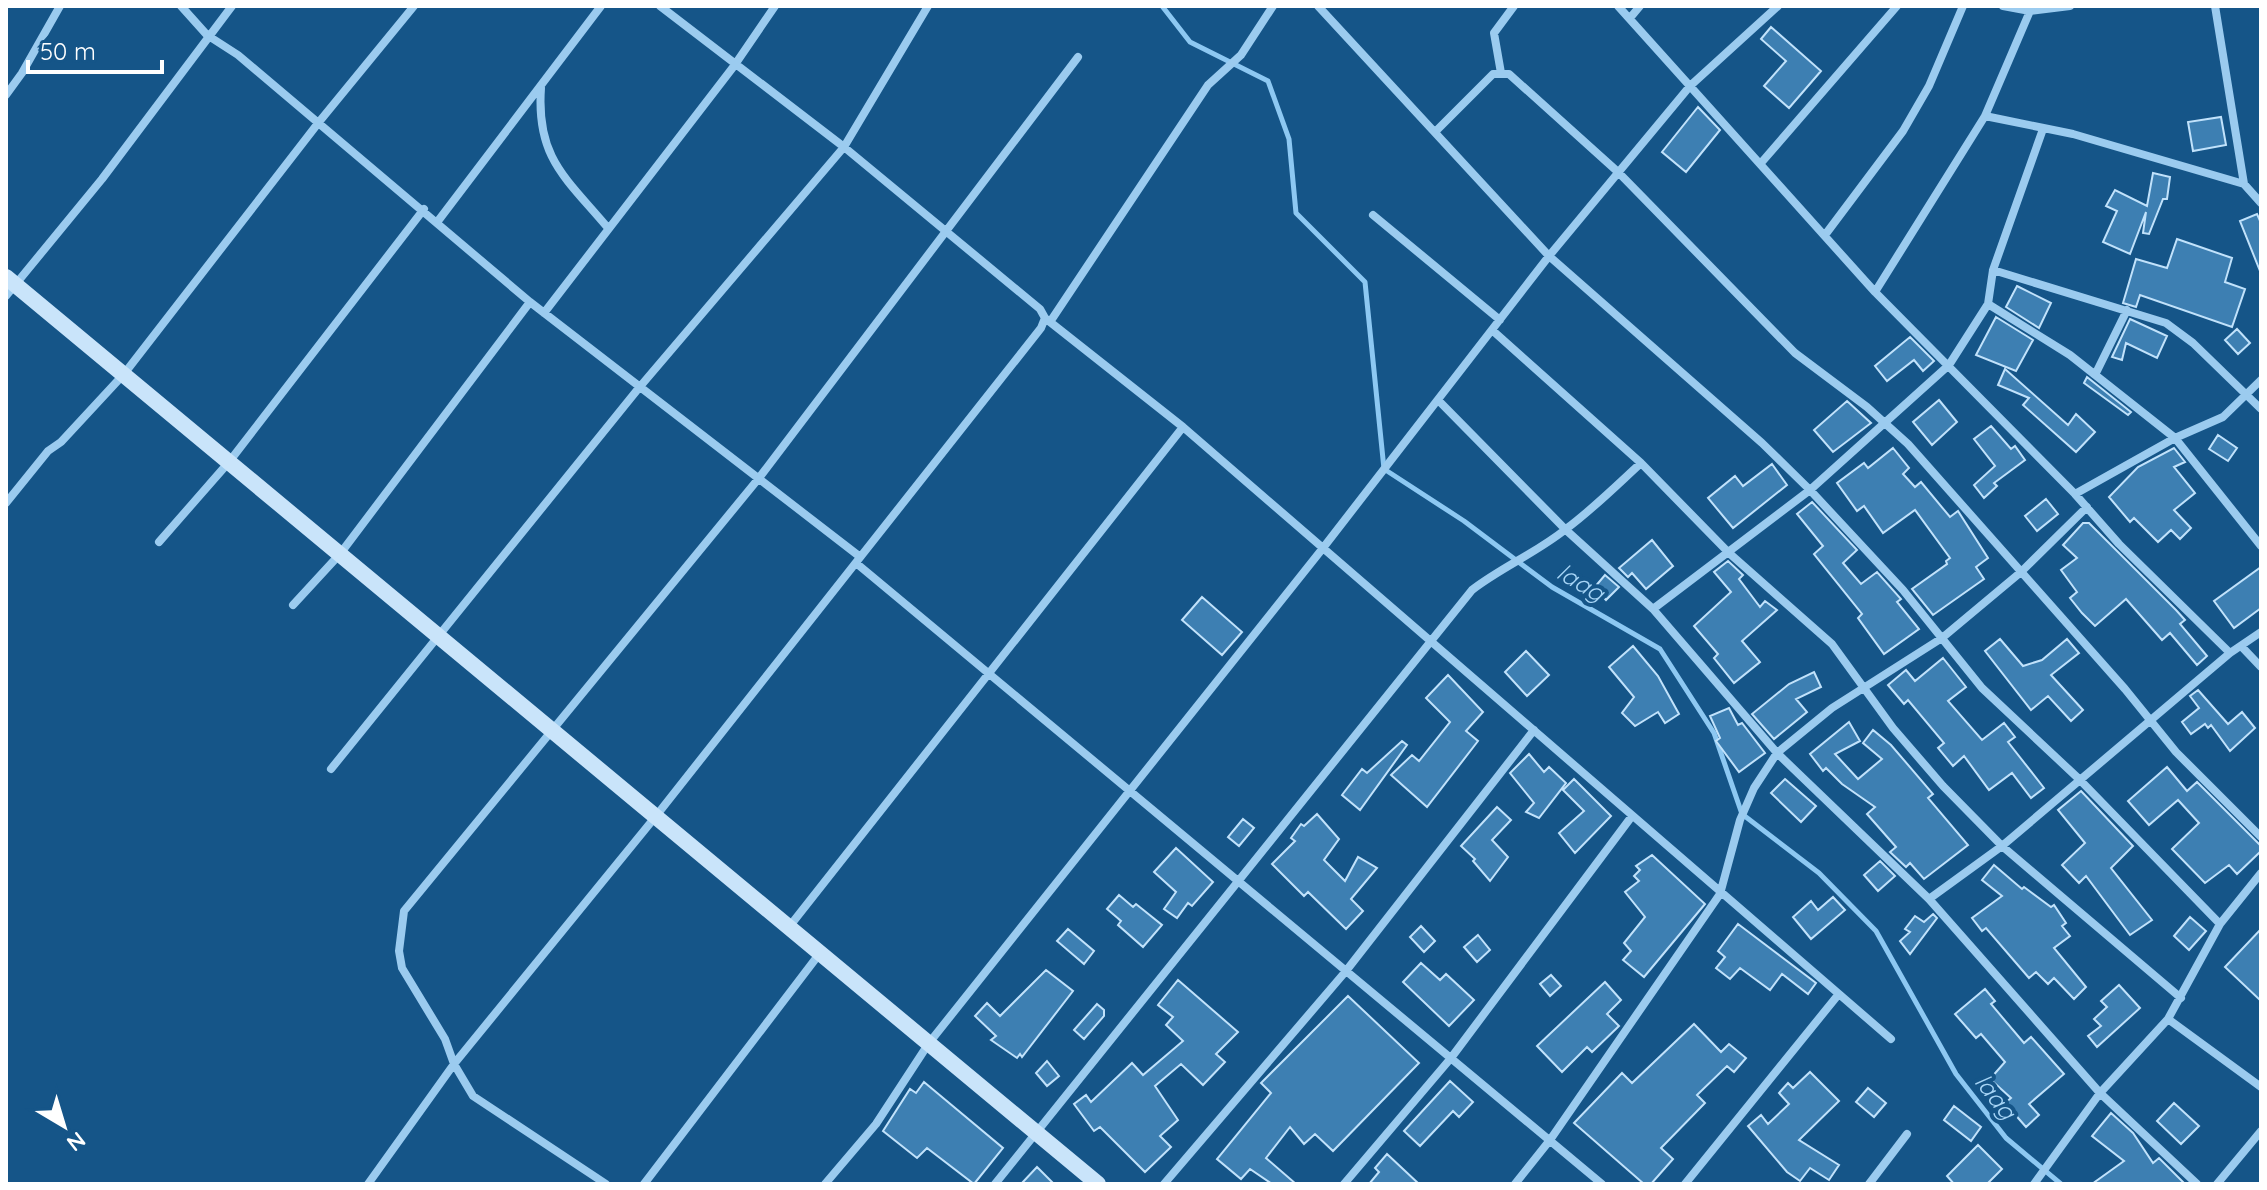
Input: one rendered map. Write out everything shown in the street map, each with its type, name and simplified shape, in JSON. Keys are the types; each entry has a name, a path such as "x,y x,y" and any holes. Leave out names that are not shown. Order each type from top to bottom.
{"street":[{"path":"6,95 60,6"},
{"path":"181,6 207,35 238,55 424,209 530,302 638,389 759,478 1602,1184"},
{"path":"232,6 207,35 102,179 10,286 124,374 1098,1184"},
{"path":"6,503 48,451 61,442 124,374 319,122 414,6"},
{"path":"438,221 601,6"},
{"path":"660,6 734,66 844,147 946,235 1040,309 1048,320 1183,427 1891,1039"},
{"path":"544,313 734,66 775,6"},
{"path":"331,769 638,389 844,147 928,6"},
{"path":"368,1184 454,1064 656,816 1048,320 1208,85 1241,55 1273,6"},
{"path":"1318,6 1360,55 1436,131 1549,256 1762,443 1810,490 1903,590 1982,688 2079,779 2220,924"},
{"path":"1501,73 1494,33 1514,6"},
{"path":"1618,6 1875,292 2230,653"},
{"path":"1630,18 1640,6"},
{"path":"825,1184 876,1124 929,1043 1323,548 1549,256 1690,86 1778,6"},
{"path":"1761,163 1897,6"},
{"path":"1825,235 1903,131 1929,86 1963,6"},
{"path":"2003,6 2030,11 2070,6"},
{"path":"2215,6 2244,184"},
{"path":"1875,292 1985,116 2030,11"},
{"path":"606,1184 473,1096 454,1064 445,1039 402,968 399,951 404,911 550,729 759,478 1078,57"},
{"path":"1436,131 1493,74 1509,74 1618,172 1795,353 1908,444 2176,752 2261,837"},
{"path":"541,87 539,122 546,148 557,167 608,228"},
{"path":"1985,116 2073,134 2244,184 2261,203"},
{"path":"1653,609 1810,490 1949,365 1988,304 1993,270 2043,129"},
{"path":"159,542 229,462 424,209"},
{"path":"1373,215 1500,320"},
{"path":"1993,270 2166,323 2193,343 2245,397 2261,409"},
{"path":"293,605 340,554 530,302"},
{"path":"1988,304 2095,375 2175,438 2261,546"},
{"path":"2095,375 2127,310"},
{"path":"1492,330 1641,463 1729,553 1832,644 1861,688 1943,786 2002,846 2181,998"},
{"path":"2075,494 2175,438 2223,417 2261,380"},
{"path":"1438,400 1566,530 1653,609 1777,753 1929,899 2100,1093 2197,1184"},
{"path":"789,927 1183,427"},
{"path":"995,1184 1472,590 1497,570 1520,560 1566,530 1641,463"},
{"path":"1515,1184 1550,1140 1720,894 1740,820 1754,788 1777,753 1861,688 1942,638 2021,572 2087,507"},
{"path":"1929,899 2002,846 2230,653 2261,632"},
{"path":"2241,646 2261,667"},
{"path":"1164,1184 1346,971 1534,730"},
{"path":"1344,1184 1451,1058 1632,816"},
{"path":"2034,1184 2100,1093 2168,1019 2220,924 2261,873"},
{"path":"644,1184 820,953"},
{"path":"1685,1184 1838,995"},
{"path":"2168,1019 2261,1087"},
{"path":"2217,1184 2261,1131"},
{"path":"1869,1184 1907,1134"}],"building":[{"path":"1771,27 1821,71 1789,108 1764,86 1786,61 1761,39"},
{"path":"1698,107 1720,130 1686,172 1662,152"},
{"path":"2221,117 2226,145 2193,151 2188,122"},
{"path":"2153,173 2170,177 2167,199 2163,199 2149,234 2143,233 2146,212 2130,254 2103,242 2117,211 2106,206 2115,190 2147,206"},
{"path":"2257,214 2261,223 2260,271 2240,221"},
{"path":"2177,239 2232,258 2225,282 2245,289 2232,327 2140,295 2136,307 2123,303 2136,259 2167,268"},
{"path":"2017,286 2051,303 2039,328 2006,307"},
{"path":"1996,317 2033,340 2016,371 1976,355"},
{"path":"2130,319 2167,336 2157,358 2126,343 2122,360 2112,357"},
{"path":"2237,329 2250,343 2238,354 2225,340"},
{"path":"1910,337 1934,361 1923,371 1914,360 1887,381 1875,366"},
{"path":"2005,369 2068,425 2076,414 2095,432 2076,452 2023,405 2029,398 1998,385"},
{"path":"2087,377 2131,412 2128,415 2084,383"},
{"path":"1939,400 1957,422 1932,445 1913,422"},
{"path":"1847,401 1871,423 1833,452 1814,430"},
{"path":"1991,426 2011,449 2015,446 2025,460 1994,483 1997,486 1984,498 1974,485 1995,466 1974,439"},
{"path":"2218,435 2237,448 2228,461 2209,449"},
{"path":"1893,448 1909,468 1903,474 1915,487 1921,482 1950,517 1958,511 1988,558 1976,567 1984,579 1933,615 1912,589 1947,564 1950,558 1915,510 1883,533 1864,506 1857,511 1837,483 1864,463 1868,468"},
{"path":"2174,448 2185,462 2174,467 2195,493 2174,510 2191,528 2180,539 2171,530 2158,542 2134,518 2130,522 2109,497 2138,467"},
{"path":"1772,464 1787,485 1733,528 1708,498 1735,476 1743,486"},
{"path":"2046,499 2058,514 2037,531 2025,516"},
{"path":"1812,502 1857,550 1843,563 1861,584 1877,572 1901,599 1897,602 1919,629 1884,654 1858,618 1862,614 1814,554 1823,546 1797,514"},
{"path":"2083,523 2089,523 2185,620 2180,624 2207,656 2197,665 2170,633 2162,640 2126,599 2095,626 2082,613 2070,598 2077,592 2061,570 2077,558 2063,545"},
{"path":"1652,540 1673,566 1646,589 1632,573 1628,577 1619,568"},
{"path":"1728,561 1743,575 1739,579 1760,607 1765,601 1777,610 1742,641 1760,662 1734,683 1714,658 1718,654 1694,626 1731,592 1714,572"},
{"path":"2261,567 2261,608 2234,628 2214,601"},
{"path":"1605,575 1619,587 1606,600 1594,588"},
{"path":"1202,597 1242,632 1222,655 1182,620"},
{"path":"2000,639 2023,666 2042,660 2067,639 2079,653 2051,675 2083,710 2071,721 2048,696 2031,710 1985,651"},
{"path":"1633,646 1658,676 1679,714 1665,723 1658,712 1635,726 1622,713 1634,697 1609,667"},
{"path":"1526,651 1549,675 1527,696 1505,672"},
{"path":"1943,658 1966,687 1948,701 1982,740 2004,723 2015,737 2008,742 2044,788 2031,798 2012,773 1989,790 1964,756 1953,766 1938,748 1944,743 1908,700 1904,704 1888,685 1906,670 1915,681"},
{"path":"1814,672 1821,687 1796,699 1807,712 1774,739 1752,714 1789,684"},
{"path":"1448,675 1483,712 1466,731 1478,741 1427,807 1391,775 1412,755 1419,761 1450,722 1426,698"},
{"path":"2198,690 2228,724 2242,712 2255,728 2230,751 2211,725 2208,728 2205,724 2191,734 2182,722 2199,708 2190,696"},
{"path":"1729,708 1738,725 1742,723 1765,753 1739,772 1716,741 1720,738 1710,716"},
{"path":"1849,722 1860,741 1835,754 1858,779 1882,759 1863,743 1873,730 1891,745 1933,794 1928,798 1968,845 1924,879 1910,863 1906,867 1890,852 1896,847 1867,814 1875,807 1842,784 1826,768 1823,771 1810,754"},
{"path":"1402,741 1407,745 1360,810 1342,795 1362,769 1367,773"},
{"path":"1529,754 1544,772 1549,767 1566,783 1539,818 1526,812 1534,803 1510,773"},
{"path":"2167,767 2187,791 2197,782 2261,846 2261,851 2237,874 2229,865 2205,883 2172,849 2199,823 2178,800 2149,825 2128,801"},
{"path":"1574,779 1611,816 1575,853 1559,833 1584,811 1563,790"},
{"path":"1785,779 1816,806 1801,822 1771,793"},
{"path":"2081,791 2133,846 2111,868 2152,920 2130,935 2086,876 2079,883 2062,865 2085,843 2058,810"},
{"path":"1497,807 1511,820 1492,840 1508,857 1490,881 1473,861 1475,859 1461,846"},
{"path":"1317,814 1339,839 1324,860 1345,881 1358,857 1377,868 1351,899 1363,911 1346,929 1308,892 1304,896 1272,864 1295,841 1291,838 1301,824 1304,826"},
{"path":"1243,819 1254,828 1239,846 1228,837"},
{"path":"1176,848 1213,882 1192,906 1188,903 1177,918 1164,909 1176,892 1154,872"},
{"path":"1652,855 1705,904 1644,977 1623,960 1631,951 1624,943 1645,917 1625,892 1639,881 1634,876 1640,870 1636,866"},
{"path":"1880,861 1895,876 1878,891 1864,875"},
{"path":"1994,865 2022,889 2024,887 2051,907 2054,905 2066,923 2062,926 2070,936 2054,948 2086,987 2074,999 2054,978 2048,984 2036,972 2029,978 1986,928 1982,931 1972,918 2002,896 1982,880"},
{"path":"1119,895 1162,925 1143,947 1118,925 1121,921 1107,909"},
{"path":"1833,897 1845,910 1811,939 1793,917 1811,901 1818,910"},
{"path":"1933,914 1937,918 1910,954 1900,941 1910,932 1905,929 1915,916 1924,922"},
{"path":"2190,917 2206,931 2189,950 2174,936"},
{"path":"1738,924 1816,983 1808,994 1782,974 1770,990 1740,968 1730,979 1716,968 1725,957 1718,951"},
{"path":"1421,926 1435,941 1424,952 1410,937"},
{"path":"1068,929 1094,951 1084,964 1057,941"},
{"path":"2261,929 2261,1001 2225,967"},
{"path":"1478,935 1490,950 1477,962 1464,947"},
{"path":"1421,963 1440,980 1446,974 1474,1000 1449,1026 1403,982"},
{"path":"1046,970 1073,991 1022,1057 1020,1054 1017,1058 991,1040 996,1036 975,1016 987,1003 1000,1016"},
{"path":"1551,975 1561,986 1550,996 1540,984"},
{"path":"1178,980 1238,1032 1216,1054 1225,1062 1203,1085 1181,1064 1155,1086 1178,1120 1160,1136 1171,1147 1145,1172 1100,1127 1094,1131 1074,1104 1086,1095 1091,1102 1132,1063 1143,1075 1183,1041 1166,1025 1173,1017 1158,1005"},
{"path":"1605,982 1621,1000 1607,1014 1619,1026 1592,1052 1587,1047 1562,1072 1537,1046"},
{"path":"2119,985 2140,1008 2097,1047 2088,1036 2101,1026 2094,1019 2107,1007 2101,1001"},
{"path":"1985,989 1995,1001 1991,1004 2024,1043 2031,1037 2064,1074 2029,1104 2039,1115 2026,1127 2005,1103 2011,1098 1990,1079 2005,1062 1981,1034 1976,1038 1955,1014"},
{"path":"1348,996 1419,1063 1333,1151 1315,1134 1304,1144 1290,1127 1266,1158 1296,1184 1272,1184 1250,1169 1241,1179 1217,1159 1271,1093 1261,1083"},
{"path":"1097,1004 1104,1010 1104,1016 1084,1039 1074,1030"},
{"path":"1694,1024 1721,1052 1729,1044 1746,1058 1734,1072 1727,1066 1697,1095 1705,1103 1661,1148 1673,1159 1651,1184 1644,1184 1574,1123 1622,1073 1632,1083"},
{"path":"1047,1061 1059,1076 1047,1086 1036,1073"},
{"path":"1810,1072 1839,1101 1799,1140 1839,1165 1829,1180 1810,1168 1800,1181 1787,1172 1748,1126 1761,1115 1768,1124 1789,1104 1779,1093 1788,1083 1793,1088"},
{"path":"1450,1081 1473,1102 1459,1117 1453,1111 1420,1146 1404,1131"},
{"path":"924,1082 1003,1148 974,1184 927,1148 917,1158 883,1131 910,1089 916,1093"},
{"path":"1868,1088 1886,1103 1874,1117 1856,1102"},
{"path":"2174,1103 2199,1126 2181,1144 2157,1121"},
{"path":"1954,1106 1981,1127 1971,1141 1944,1120"},
{"path":"2111,1113 2133,1133 2153,1163 2159,1158 2185,1184 2092,1184 2124,1161 2092,1136"},
{"path":"1978,1145 2002,1169 1987,1184 1954,1184 1947,1176"},
{"path":"1387,1154 1419,1184 1369,1184 1379,1172 1375,1168"},
{"path":"1037,1167 1054,1184 1021,1184"}],"waterway":[{"name":"laag","path":"1162,6 1190,42 1268,81 1289,139 1296,213 1365,282 1384,469 1464,521 1552,587 1660,649 1714,733 1742,814 1819,873 1876,931 1956,1074 2006,1138 2061,1184"}]}
